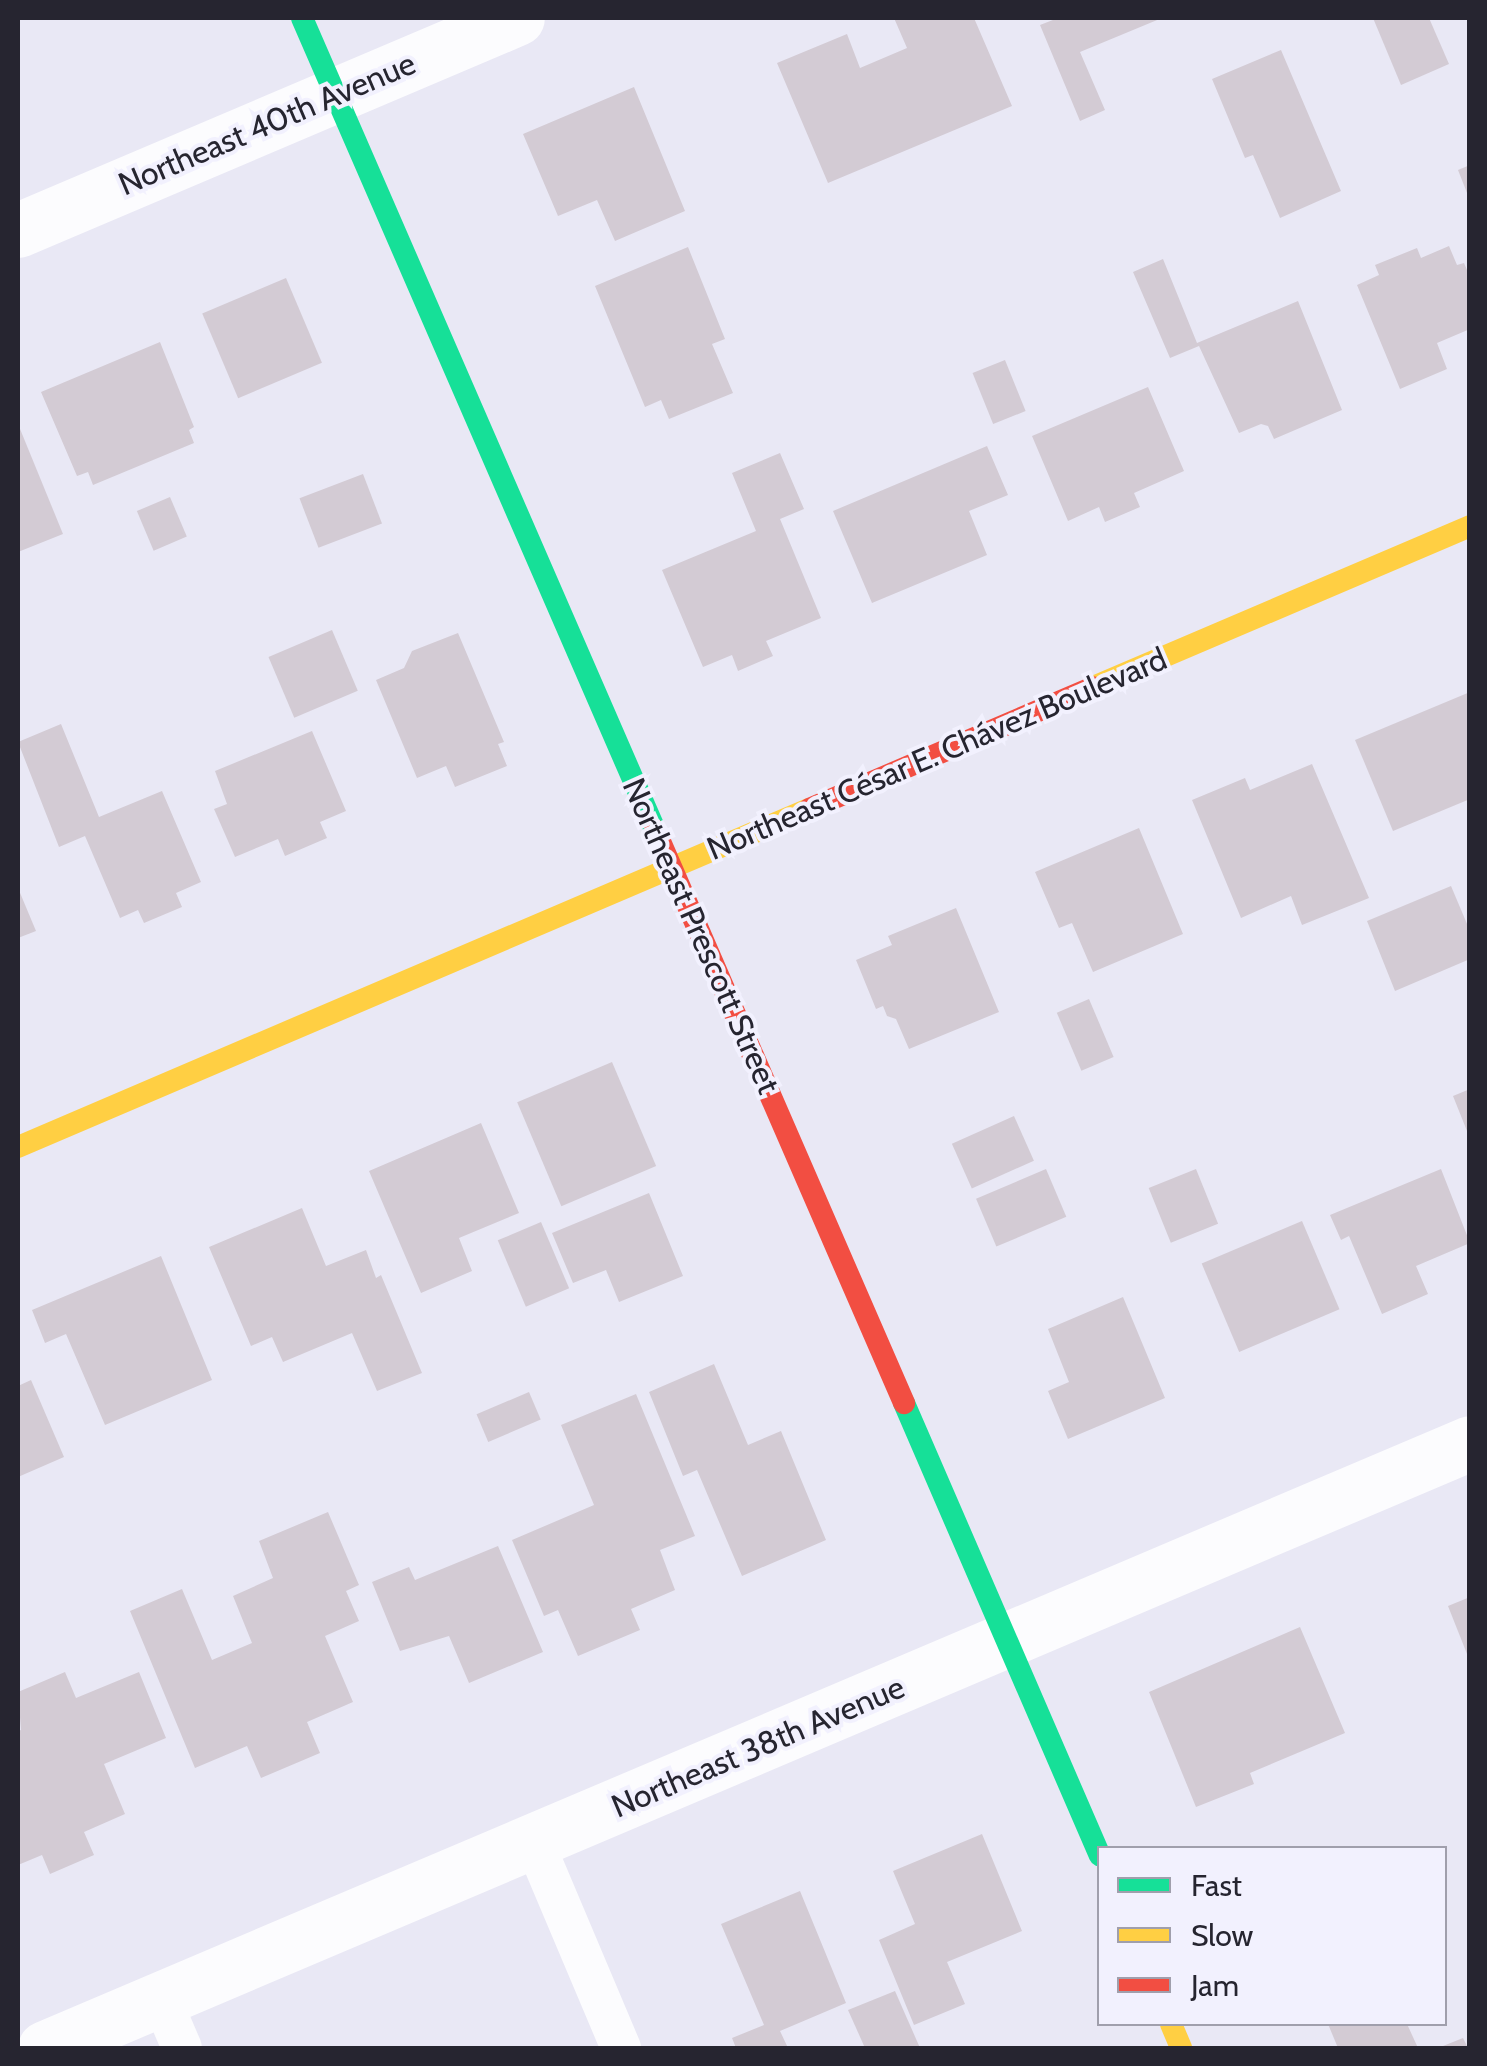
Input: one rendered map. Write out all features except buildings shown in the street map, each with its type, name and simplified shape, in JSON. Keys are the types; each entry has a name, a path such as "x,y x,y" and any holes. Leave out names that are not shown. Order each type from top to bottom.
{"street":[{"name":"Northeast Prescott Street","path":"302,18 1097,1848"},
{"name":"Northeast 40th Avenue","path":"18,230 516,18"},
{"name":"Northeast César E. Chávez Boulevard","path":"18,1147 1470,526"},
{"name":"Northeast 38th Avenue","path":"46,2048 1470,1443"}],"lane":[{"path":"534,1842 607,2044"},
{"path":"161,1999 182,2048"}],"traffic: fast":[{"path":"302,18 655,830"},
{"path":"904,1403 1097,1848"}],"traffic: slow":[{"path":"1093,687 1470,526"},
{"path":"18,1147 809,809"},
{"path":"1172,2026 1181,2048"}],"traffic: jam":[{"path":"809,809 1093,687"},
{"path":"655,830 904,1403"}]}
